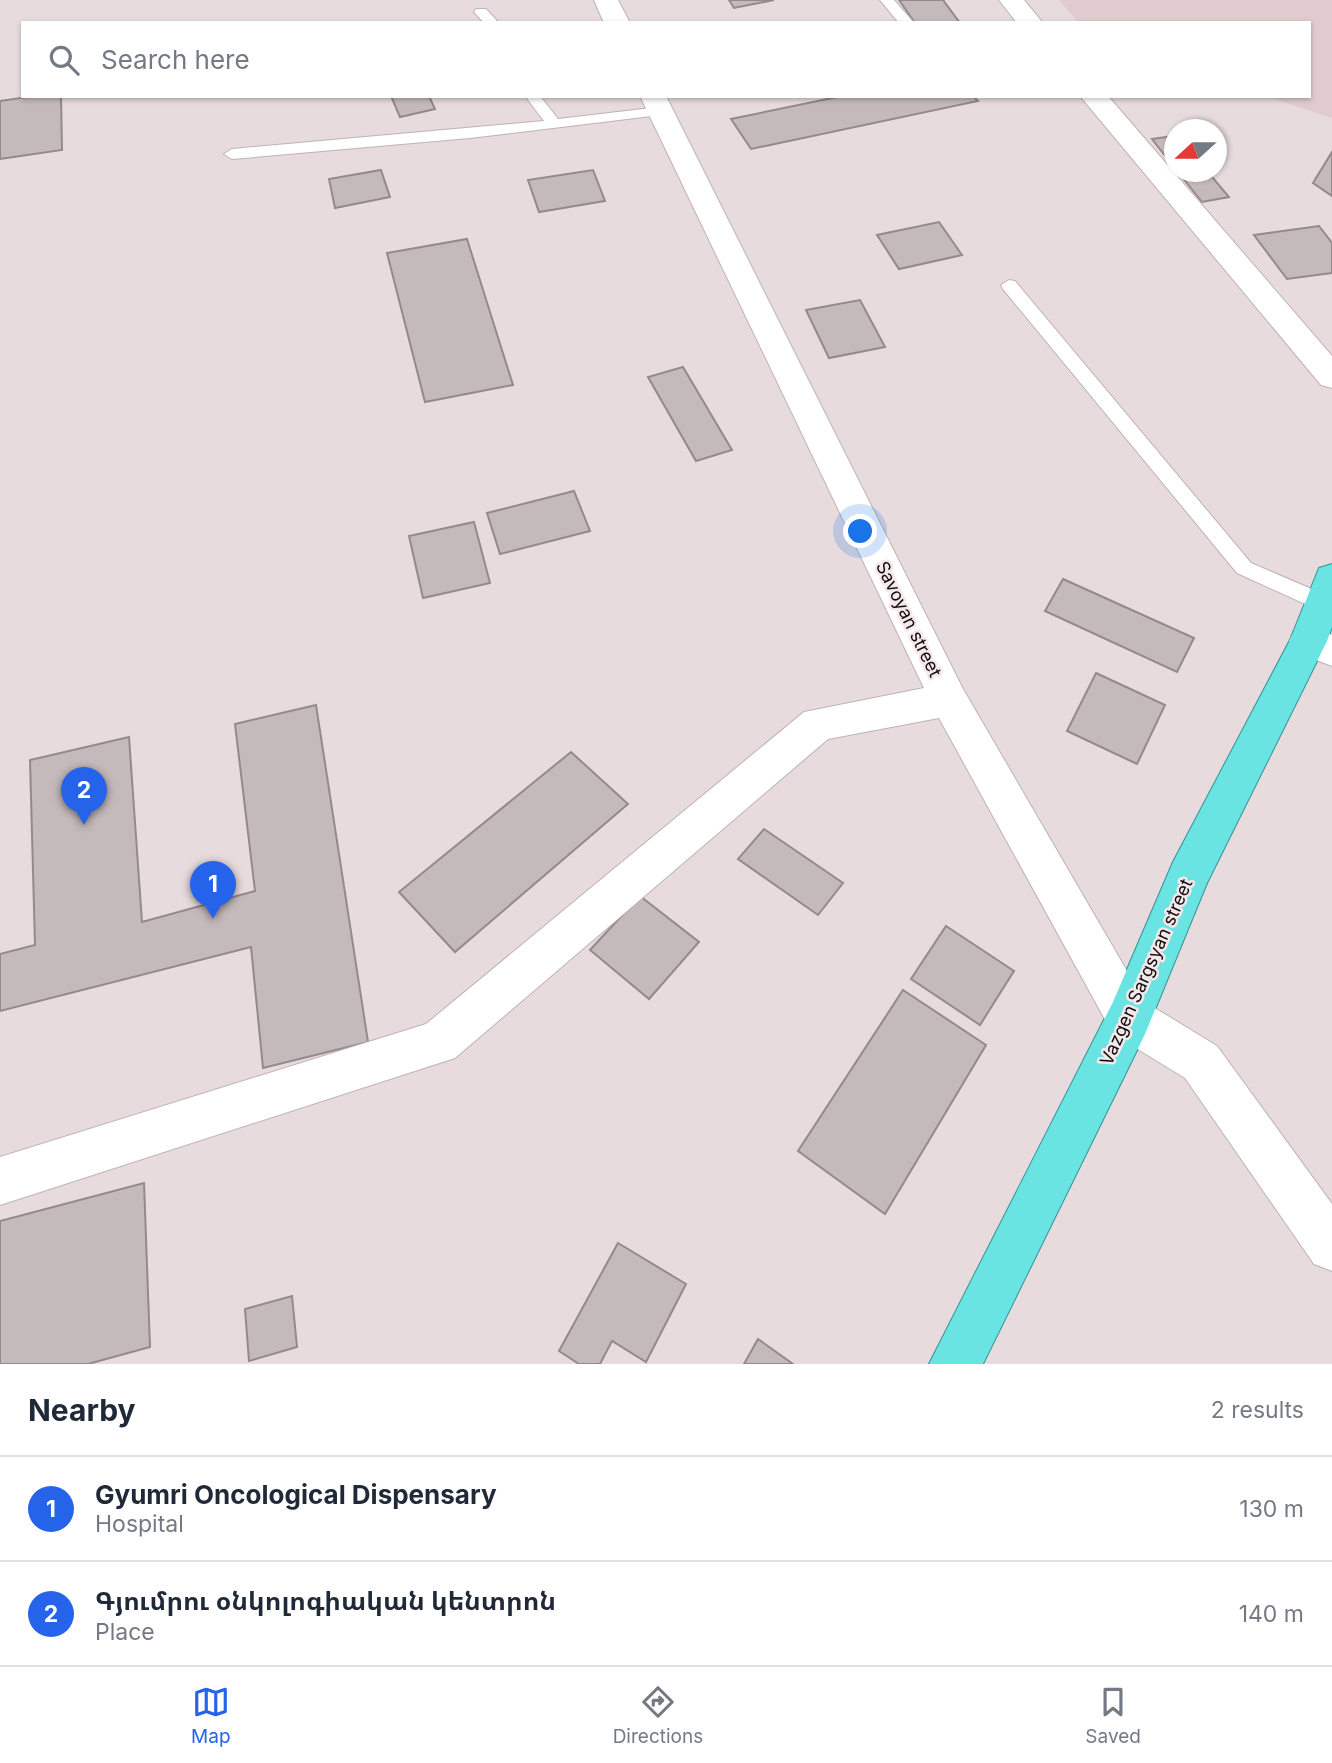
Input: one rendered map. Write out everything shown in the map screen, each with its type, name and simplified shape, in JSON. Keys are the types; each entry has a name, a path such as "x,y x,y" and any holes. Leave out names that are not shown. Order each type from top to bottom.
{"highway":[{"name":"Vazgen Sargsyan street","path":"955,1364 1129,1018 1188,876 1323,618"}],"street":[{"path":"606,0 616,21"},
{"path":"1012,0 1029,21"},
{"path":"1095,98 1332,377"},
{"name":"Savoyan street","path":"656,103 948,700 1129,1018"},
{"path":"0,1181 439,1042 818,724 948,700"},
{"path":"1129,1018 1201,1062 1332,1246"}],"lane":[{"path":"887,0 905,21"},
{"path":"534,98 554,124"},
{"path":"232,155 554,124 656,103"},
{"path":"1009,285 1244,568 1323,618"}],"shaded area":[{"path":"1059,0 1332,0 1332,118 1271,98 1311,98 1311,21 1077,21"}],"building":[{"path":"729,0 774,0 734,8"},
{"path":"899,0 943,0 959,21 914,21"},
{"path":"61,98 62,150 0,159 0,101"},
{"path":"392,98 430,98 435,109 400,117"},
{"path":"832,98 975,98 978,101 751,149 731,119"},
{"path":"1164,137 1164,154 1152,139"},
{"path":"1332,152 1332,196 1313,183"},
{"path":"381,170 390,197 335,208 329,179"},
{"path":"593,170 605,201 539,212 528,180"},
{"path":"1186,182 1216,182 1229,197 1202,202"},
{"path":"939,222 962,255 899,269 877,235"},
{"path":"1319,226 1332,243 1332,273 1287,279 1254,235"},
{"path":"467,239 513,385 425,402 387,253"},
{"path":"860,300 885,347 829,358 806,310"},
{"path":"683,367 732,450 696,461 648,377"},
{"path":"574,491 590,531 500,554 487,513"},
{"path":"474,522 490,583 423,598 409,536"},
{"path":"1063,579 1194,638 1177,672 1045,611"},
{"path":"1096,673 1165,705 1137,764 1067,731"},
{"path":"316,705 368,1042 263,1068 251,947 0,1011 0,954 35,945 30,760 129,737 142,922 255,891 235,724"},
{"path":"571,752 628,804 455,952 399,892"},
{"path":"764,829 843,883 818,915 738,859"},
{"path":"640,896 699,942 649,999 590,950"},
{"path":"946,926 1014,971 980,1025 911,979"},
{"path":"903,990 986,1045 885,1214 798,1151"},
{"path":"144,1183 150,1347 88,1364 0,1364 0,1221"},
{"path":"618,1243 686,1284 646,1362 612,1341 600,1364 579,1364 559,1351"},
{"path":"292,1296 297,1347 249,1361 245,1309"},
{"path":"758,1339 793,1364 744,1364"}],"place":[{"name":"Գյումրու օնկոլոգիական կենտրոն","path":"84,825"},
{"name":"Gyumri Oncological Dispensary","path":"213,919"}]}
